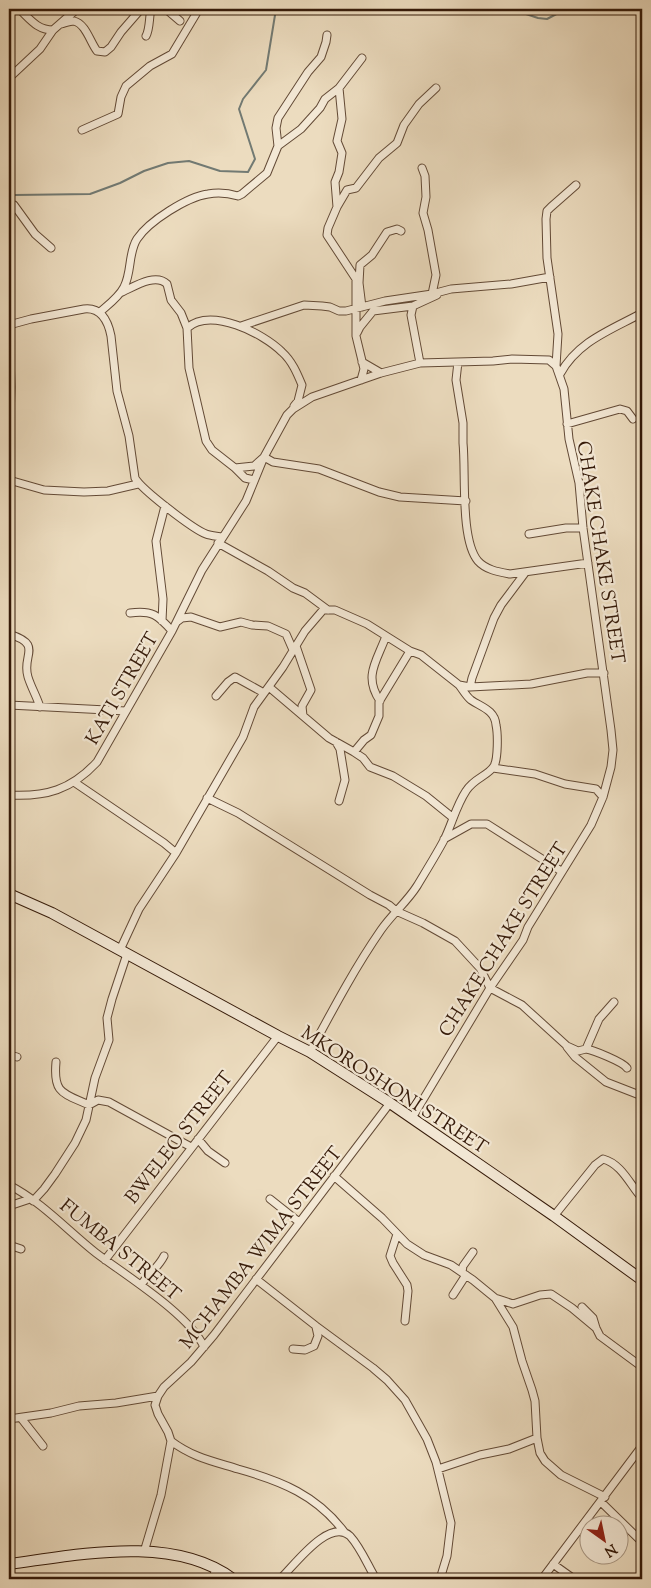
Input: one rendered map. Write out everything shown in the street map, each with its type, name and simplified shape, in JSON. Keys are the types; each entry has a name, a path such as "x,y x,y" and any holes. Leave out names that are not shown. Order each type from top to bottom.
{"street":[{"path":"19,9 38,27 45,30 53,30"},
{"path":"9,78 40,49 53,30 77,9"},
{"path":"61,24 73,21 78,24 89,36 97,51 105,52 112,48 121,32 141,9"},
{"path":"146,36 149,30 148,21 151,9"},
{"path":"82,130 118,114 121,96 126,86 150,66 172,54 199,9"},
{"path":"169,10 180,21"},
{"path":"120,294 125,286 137,238 146,229 167,213 197,197 230,192 238,196 267,173 278,146 276,128 278,118 308,72 321,57 327,34"},
{"path":"278,146 302,128 320,108 325,98 339,88 362,58"},
{"path":"337,207 334,182 339,172 342,153 337,141 342,118 339,88"},
{"path":"357,281 328,237 328,228 347,190 356,188 378,158 397,143 404,125 411,114 427,95 436,88"},
{"path":"422,168 425,176 426,197 423,213 436,275 432,294"},
{"path":"556,366 558,334 547,258 547,211 576,185"},
{"path":"9,204 14,205 36,234 51,248"},
{"path":"361,380 364,369 356,336 357,281 360,265 372,255 387,232 394,229 401,231"},
{"path":"241,326 304,305 330,307 341,312 385,301 446,290 510,284 550,277"},
{"path":"100,312 120,294 146,281 164,280 173,305 181,313 187,328 189,368 204,436 212,450 245,478 254,480"},
{"path":"356,336 360,326 373,311 413,306 446,290"},
{"path":"413,306 411,316 416,351 420,364"},
{"path":"9,451 11,386 9,325 31,318 89,309 100,312 109,326 113,345 117,391 129,436 133,472 138,484 165,506 206,534 220,540 293,588 305,593 328,610"},
{"path":"560,374 574,354 588,343 606,331 642,313"},
{"path":"187,328 193,324 208,321 227,322 241,326 272,343 294,366 302,385 298,401 293,409"},
{"path":"220,540 246,501 264,457 287,415 312,397 381,373 420,364 512,359 552,361 556,366"},
{"path":"362,361 381,373"},
{"path":"458,362 456,380 464,431 468,542 473,554 485,567 510,574 588,563"},
{"name":"CHAKE CHAKE STREET","path":"412,1118 490,988 523,940 528,927 561,871 591,825 603,797 611,770 613,750 583,528 579,483 571,451 566,405 560,374 556,366"},
{"path":"567,424 620,409 626,411 633,419"},
{"path":"235,468 254,466 264,457"},
{"path":"264,457 273,462 319,469 379,492 400,497 466,501"},
{"path":"9,480 44,490 84,492 108,491 138,484"},
{"path":"162,621 163,599 156,534 165,506"},
{"path":"529,534 566,528 583,528"},
{"name":"KATI STREET","path":"9,795 31,796 57,790 86,774 97,762 172,631 202,570 220,540"},
{"path":"470,687 494,618 504,600 525,573"},
{"path":"9,1206 31,1200 48,1183 74,1143 86,1120 95,1078 109,1040 108,1018 112,999 124,952 139,908 176,853 243,737 254,707 305,631 320,612 328,610 340,612 358,620 421,656 459,684 470,699 488,710 494,719 498,753 493,768 472,783 459,802 444,840 415,888 380,932 346,986 310,1052"},
{"path":"130,613 147,612 155,614 172,631"},
{"path":"176,623 182,618 191,617 220,628 241,622 277,628 286,634 295,648 310,687 310,692 302,706 303,716"},
{"path":"286,634 305,631"},
{"path":"9,634 22,638 28,646 28,677 40,706"},
{"path":"380,701 374,692 371,678 386,636"},
{"path":"354,752 362,741 371,735 378,716 380,701 410,651"},
{"path":"459,684 470,687 531,684 587,674 604,673"},
{"path":"216,696 235,677 267,690 329,738 363,758 370,767 402,781 426,796 452,817"},
{"path":"9,704 126,711"},
{"path":"336,742 340,749 344,780 339,801"},
{"path":"493,768 535,774 565,784 598,790 603,797"},
{"path":"74,782 176,853"},
{"path":"207,798 238,814 396,911 423,923 455,941 480,968 490,988 522,1005 600,1079 616,1088 642,1096"},
{"path":"444,840 471,824 487,824 561,871"},
{"name":"MKOROSHONI STREET","path":"9,894 52,913 310,1052 412,1118 554,1216 642,1280"},
{"path":"586,1049 602,1015 614,1002"},
{"name":"BWELEO STREET","path":"105,1260 278,1036"},
{"path":"567,1046 578,1051 586,1049 594,1051 618,1061 627,1068"},
{"path":"9,1055 17,1057"},
{"path":"56,1062 55,1082 58,1088 67,1095 89,1105"},
{"path":"89,1105 98,1100 109,1102 192,1147"},
{"name":"MCHAMBA WIMA STREET","path":"158,1396 164,1387 204,1347 390,1103"},
{"path":"198,1139 208,1150 225,1163"},
{"path":"554,1216 595,1165 603,1159 613,1163 620,1169 642,1198"},
{"path":"334,1176 382,1218 413,1249 462,1270 495,1298 508,1304 517,1304 540,1295 551,1294 596,1328"},
{"name":"FUMBA STREET","path":"9,1186 46,1210 105,1260 141,1286 196,1333 204,1347"},
{"path":"270,1199 299,1222"},
{"path":"397,1234 390,1256 407,1285 404,1321"},
{"path":"9,1245 21,1250"},
{"path":"453,1295 462,1270 473,1252"},
{"path":"141,1286 164,1256"},
{"path":"256,1279 377,1372 405,1400 427,1438 438,1469 451,1523 447,1556 440,1579"},
{"path":"495,1298 509,1319 532,1390 535,1402 536,1438 540,1453 562,1475 603,1500 642,1542"},
{"path":"509,1319 517,1304"},
{"path":"582,1307 594,1318 600,1336 642,1367"},
{"path":"293,1349 305,1350 314,1346 318,1336 316,1326"},
{"path":"9,1419 79,1406 116,1403 158,1396 155,1405 168,1432 170,1441 161,1495 144,1552"},
{"path":"21,1418 43,1446"},
{"path":"438,1469 480,1455 509,1449 536,1438"},
{"path":"170,1441 188,1453 260,1475 299,1492 333,1517 357,1546 376,1579"},
{"path":"542,1579 640,1454 642,1446"},
{"path":"280,1579 289,1576 317,1541 330,1533 345,1533"},
{"path":"9,1564 76,1554 144,1552 172,1554 204,1563 214,1574 233,1579"},
{"path":"553,1564 574,1579"}],"waterway":[{"path":"9,198 15,195 90,194 168,163 189,161 220,171 248,172 255,159 239,109 243,99 266,70 276,9"},
{"path":"511,9 547,19 566,9"}]}
